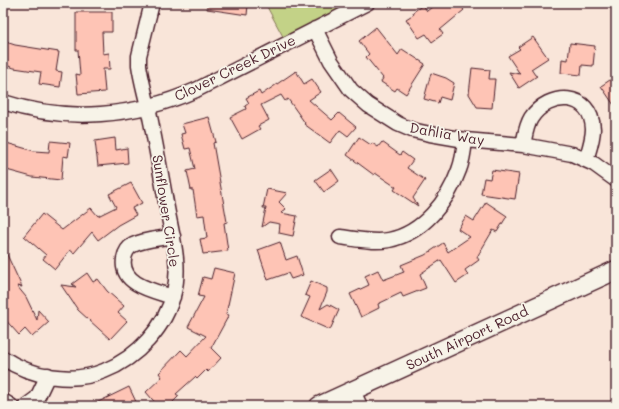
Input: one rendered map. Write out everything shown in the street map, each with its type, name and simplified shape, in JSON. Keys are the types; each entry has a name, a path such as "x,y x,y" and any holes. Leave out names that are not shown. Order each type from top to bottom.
{"main road":[{"name":"South Airport Road","path":"319,406 357,398 616,270"}],"street":[{"name":"Sunflower Circle","path":"3,359 28,370 48,375 70,378 86,377 96,374 117,365 135,353 146,342 164,317 173,297 176,270 173,236 139,61 152,3"},
{"name":"Clover Creek Drive","path":"3,102 37,111 81,115 122,112 148,107 178,98 196,90 367,3"},
{"name":"Dahlia Way","path":"315,29 331,61 344,82 368,105 389,119 412,130 465,140 523,145 564,152 586,160 601,168 616,180"},
{"path":"523,145 528,122 537,111 553,100 568,98 582,104 588,112 591,120 593,134 586,160"},
{"path":"340,237 384,240 400,236 419,226 433,213 452,187 460,169 465,140"},
{"path":"173,236 131,246 125,253 123,264 126,273 132,280 142,286 173,297"},
{"path":"26,406 37,398 48,375"},
{"path":"3,400 11,406"}],"green space":[{"path":"265,3 367,3 287,44"}],"building":[{"path":"207,3 238,3 248,5 247,15 207,9"},
{"path":"437,3 458,3 464,10 440,30 443,34 432,42 426,34 419,38 406,19 414,14 413,12 423,5 427,11"},
{"path":"76,12 112,12 112,32 102,32 103,54 109,53 110,69 103,69 105,92 78,94 76,74 80,75 78,50 76,50"},
{"path":"376,27 398,55 402,49 425,64 406,94 397,88 395,91 381,82 383,78 366,57 369,54 359,41"},
{"path":"533,37 548,58 531,69 537,76 519,88 509,72 520,74 508,56 520,49 518,47"},
{"path":"3,41 15,45 59,52 56,71 62,72 60,87 39,84 41,72 14,68 3,64"},
{"path":"570,43 595,46 593,66 582,65 581,75 561,73 562,59 568,60"},
{"path":"472,68 490,70 489,79 495,79 492,108 477,107 469,94"},
{"path":"296,71 304,84 312,79 321,92 309,100 332,120 339,113 356,127 348,136 340,130 330,143 304,124 305,123 288,99 285,101 281,95 261,105 269,120 258,126 260,129 242,139 230,117 246,109 245,106 249,103 246,98 259,91 261,95"},
{"path":"431,73 446,78 454,83 450,100 440,97 438,103 424,99"},
{"path":"616,76 616,108 601,86"},
{"path":"209,117 216,142 213,143 227,222 224,223 228,251 203,254 200,239 207,238 204,215 197,216 193,190 191,190 187,171 195,169 190,148 185,149 181,134 185,133 182,124"},
{"path":"359,137 371,145 372,143 378,147 382,142 400,155 402,152 413,160 407,168 425,180 413,198 418,206 394,190 396,187 375,173 374,175 347,155"},
{"path":"115,138 116,150 127,148 128,163 98,166 95,141"},
{"path":"50,141 70,143 68,157 63,156 61,180 32,177 3,169 3,142 34,151 49,152"},
{"path":"331,169 339,181 324,192 315,180"},
{"path":"492,170 519,174 515,199 481,194 484,178 490,179"},
{"path":"131,183 142,203 132,208 136,215 118,225 98,240 92,232 74,253 70,250 55,269 43,259 46,255 24,236 42,214 62,230 91,208 98,216 116,207 109,194"},
{"path":"267,189 287,193 279,202 286,209 281,213 297,216 293,236 279,233 280,224 269,222 262,227 266,208 263,208"},
{"path":"486,202 507,216 497,232 493,230 477,257 479,260 465,270 468,275 456,283 441,260 420,274 426,288 403,297 401,293 378,304 379,308 361,317 350,294 369,285 365,276 378,270 383,280 404,272 401,265 425,255 443,243 448,252 470,237 458,229 466,216 474,221"},
{"path":"280,242 286,260 297,256 303,275 291,279 288,273 268,280 258,250"},
{"path":"3,246 22,287 17,286 26,297 37,320 38,310 49,322 32,337 25,329 19,335 3,317"},
{"path":"214,268 235,273 226,314 229,315 211,348 221,358 208,372 206,370 197,379 195,377 176,394 179,396 169,406 158,406 146,392 162,377 159,373 181,350 187,356 206,336 188,327 204,297 198,296 203,277 211,279"},
{"path":"87,273 93,282 98,279 107,291 124,306 118,313 127,321 110,339 78,310 61,285 76,287 72,284"},
{"path":"311,281 327,288 327,292 320,309 328,304 339,310 330,330 301,317 310,297 305,295"},
{"path":"129,387 138,406 90,406"}]}
